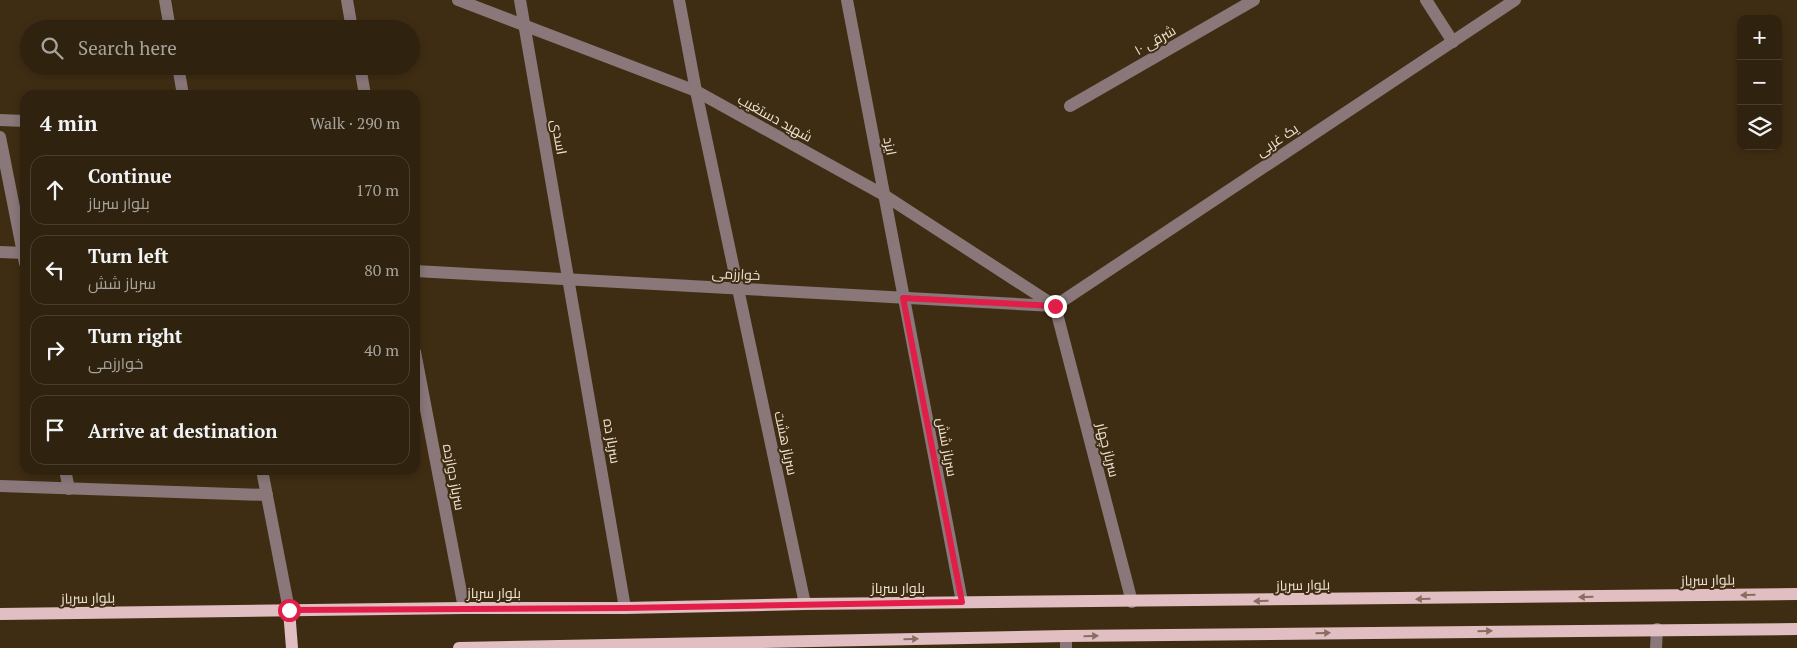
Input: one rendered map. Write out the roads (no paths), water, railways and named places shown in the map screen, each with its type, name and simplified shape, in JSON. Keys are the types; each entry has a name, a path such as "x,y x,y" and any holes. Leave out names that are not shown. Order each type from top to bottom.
{"main road":[{"name":"بلوار سرباز","path":"0,614 1797,594"},
{"path":"289,610 292,648"},
{"path":"459,648 1066,642 1657,629 1797,629"}],"street":[{"path":"165,0 168,20"},
{"path":"347,0 350,20"},
{"name":"شهید دستغیب","path":"458,0 696,91 884,195 1055,306"},
{"name":"اسدی","path":"520,0 568,279"},
{"path":"679,0 696,91 738,289"},
{"name":"ایزد","path":"847,0 903,298"},
{"name":"شرقی ۱۰","path":"1070,106 1254,0"},
{"path":"1426,0 1452,42"},
{"name":"یک غربی","path":"1055,306 1515,0"},
{"path":"180,75 183,90"},
{"path":"362,75 364,90"},
{"path":"0,120 20,122"},
{"path":"0,137 20,236"},
{"path":"0,252 20,255"},
{"name":"خوارزمی","path":"420,271 1055,306"},
{"name":"سرباز ده","path":"568,279 625,608"},
{"name":"سرباز هشت","path":"738,289 805,604"},
{"name":"سرباز شش","path":"903,298 962,602"},
{"name":"سرباز چهار","path":"1055,306 1132,602"},
{"name":"سرباز دوازده","path":"420,378 464,608"},
{"path":"66,475 69,489"},
{"path":"263,475 289,610"},
{"path":"0,486 267,495"},
{"path":"1656,648 1657,629"}]}
